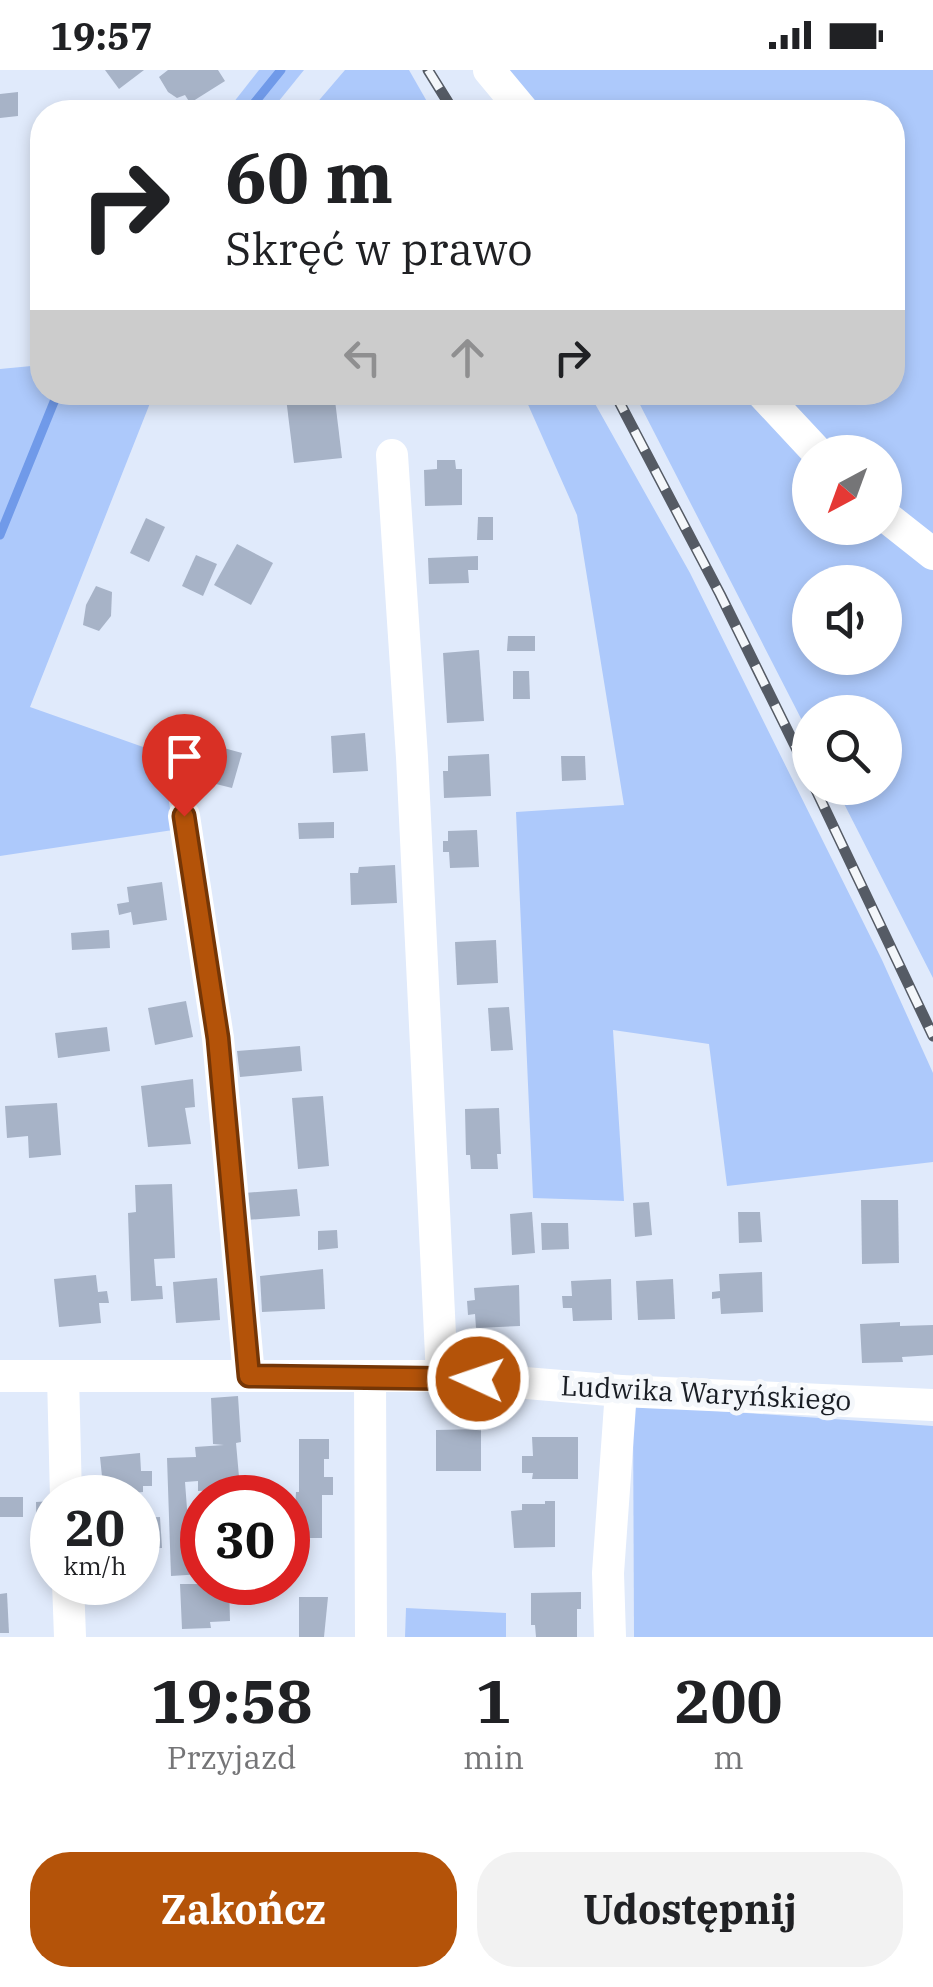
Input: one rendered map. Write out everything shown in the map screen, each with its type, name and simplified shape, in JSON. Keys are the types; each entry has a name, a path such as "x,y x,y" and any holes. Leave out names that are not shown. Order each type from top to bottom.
{"street":[{"path":"489,70 514,100"},
{"path":"773,405 800,435"},
{"path":"392,455 412,757 442,1376"},
{"path":"902,529 933,554"},
{"path":"184,816 218,1038 249,1376"},
{"name":"Ludwika Waryńskiego","path":"0,1376 442,1376 620,1391 933,1406"},
{"path":"63,1376 65,1475"},
{"path":"370,1376 370,1637"},
{"path":"610,1637 608,1573 620,1391"},
{"path":"69,1605 70,1637"}],"shaded area":[{"path":"259,70 304,70 280,100 235,100"},
{"path":"345,70 409,70 426,100 319,100"},
{"path":"502,70 933,70 933,978 845,805 902,805 902,695 792,695 792,701 640,405 905,405 905,100 526,100"},
{"path":"30,366 30,405 149,405 30,707 146,748 165,773 173,830 0,856 0,369"},
{"path":"528,405 596,405 690,573 792,779 792,805 805,805 933,1073 933,1162 727,1186 709,1044 613,1030 624,1201 533,1198 516,812 624,805 577,515"},
{"path":"633,1405 933,1426 933,1637 634,1637"},
{"path":"406,1608 506,1613 506,1637 405,1637"}],"building":[{"path":"105,70 144,70 119,89"},
{"path":"168,70 218,70 225,81 195,100 188,100 185,95 177,98 168,92 159,77"},
{"path":"18,92 18,116 0,118 0,94"},
{"path":"287,405 336,405 342,458 294,463"},
{"path":"437,460 455,460 456,469 462,469 462,505 425,506 424,470 437,469"},
{"path":"478,517 493,517 493,540 477,540"},
{"path":"146,518 165,527 149,562 130,553"},
{"path":"237,544 273,563 251,605 214,585"},
{"path":"196,555 217,564 203,596 182,586"},
{"path":"478,556 478,570 468,570 469,583 429,584 428,558"},
{"path":"96,586 112,592 111,616 99,631 83,625 86,605"},
{"path":"508,636 535,636 535,651 507,651"},
{"path":"479,650 484,721 447,723 443,653"},
{"path":"513,671 529,671 530,699 513,699"},
{"path":"365,733 368,771 333,773 331,736"},
{"path":"187,738 242,753 232,788 196,779 199,767 181,762"},
{"path":"489,754 491,796 444,798 443,771 448,771 448,756"},
{"path":"561,756 585,756 586,780 562,781"},
{"path":"334,822 334,838 299,839 298,823"},
{"path":"477,830 479,867 450,868 449,852 443,852 448,831"},
{"path":"395,865 397,903 351,905 350,873 358,873 359,867"},
{"path":"162,882 167,920 133,925 131,912 119,915 117,904 129,902 127,887"},
{"path":"109,930 110,948 72,950 71,933"},
{"path":"496,940 498,983 457,985 455,942"},
{"path":"186,1001 193,1037 155,1045 148,1008"},
{"path":"509,1007 513,1050 491,1051 488,1008"},
{"path":"107,1027 110,1051 58,1058 55,1033"},
{"path":"300,1046 302,1071 240,1077 237,1051"},
{"path":"193,1079 195,1107 185,1108 191,1144 148,1147 141,1086"},
{"path":"323,1096 329,1166 298,1169 292,1098"},
{"path":"57,1103 61,1155 29,1158 28,1136 7,1138 5,1106"},
{"path":"499,1108 498,1169 471,1169 470,1155 466,1155 465,1109"},
{"path":"172,1184 175,1258 154,1259 156,1286 162,1286 163,1299 131,1301 128,1213 136,1212 135,1185"},
{"path":"297,1189 300,1216 246,1220 244,1193"},
{"path":"861,1200 898,1200 899,1263 862,1264"},
{"path":"649,1202 652,1235 635,1237 633,1203"},
{"path":"532,1212 535,1253 512,1255 510,1214"},
{"path":"738,1212 760,1212 762,1242 739,1243"},
{"path":"541,1223 568,1223 569,1249 542,1250"},
{"path":"337,1230 338,1248 318,1250 318,1231"},
{"path":"323,1269 325,1309 262,1312 260,1276"},
{"path":"762,1272 763,1312 721,1314 720,1298 712,1299 712,1292 720,1291 719,1274"},
{"path":"96,1275 98,1292 107,1291 109,1303 99,1303 101,1323 59,1327 54,1279"},
{"path":"217,1278 220,1320 176,1323 173,1282"},
{"path":"611,1279 612,1320 573,1321 572,1308 563,1308 562,1296 572,1296 571,1281"},
{"path":"673,1279 675,1319 638,1320 636,1281"},
{"path":"519,1285 520,1326 476,1328 475,1314 468,1315 467,1301 475,1300 474,1288"},
{"path":"900,1322 900,1326 933,1325 933,1355 902,1357 903,1362 862,1363 860,1324"},
{"path":"238,1396 239,1475 180,1475 180,1575 171,1576 167,1458 196,1457 195,1447 224,1445 213,1444 211,1398"},
{"path":"481,1429 481,1471 436,1471 436,1430"},
{"path":"532,1437 578,1437 578,1479 532,1479 533,1473 522,1473 522,1456 533,1456"},
{"path":"299,1439 329,1439 324,1477 333,1477 333,1495 322,1495 322,1538 310,1538 310,1475 299,1475"},
{"path":"140,1453 141,1471 152,1471 152,1475 102,1475 100,1457"},
{"path":"0,1497 23,1497 23,1517 0,1517"},
{"path":"555,1501 555,1547 514,1548 511,1511 522,1510 522,1504"},
{"path":"581,1592 577,1637 536,1637 535,1625 531,1625 531,1593"},
{"path":"7,1593 9,1633 0,1633 0,1594"},
{"path":"310,1597 328,1597 324,1637 299,1637 299,1605 310,1605"},
{"path":"181,1605 230,1605 230,1621 210,1622 211,1628 182,1629"}],"waterway":[{"path":"257,100 281,70"},
{"path":"0,535 53,405"}],"railway":[{"path":"428,70 447,100"},
{"path":"621,405 792,740"},
{"path":"823,805 933,1036"}],"route":[{"path":"184,816 218,1038 249,1376 478,1379"}]}
